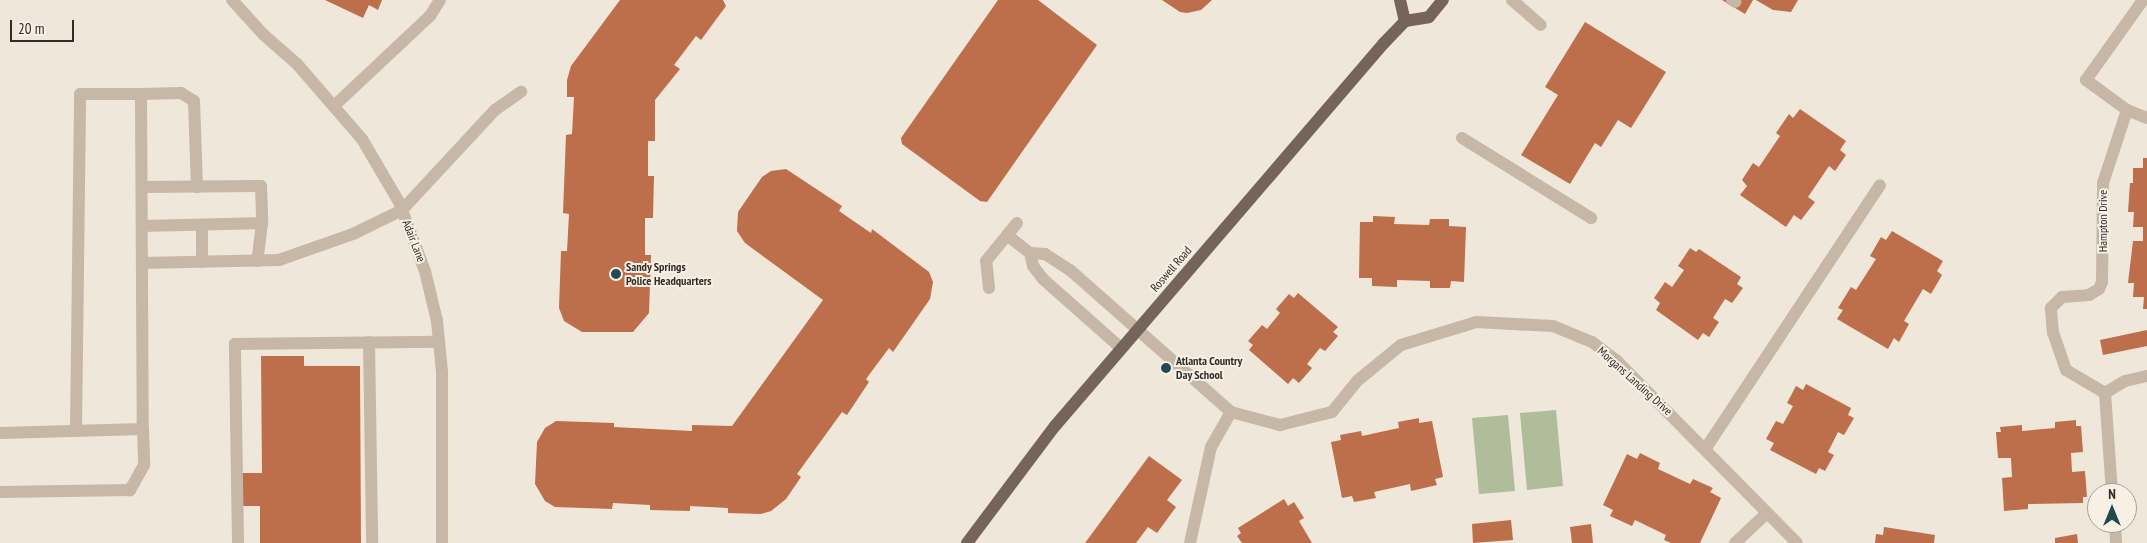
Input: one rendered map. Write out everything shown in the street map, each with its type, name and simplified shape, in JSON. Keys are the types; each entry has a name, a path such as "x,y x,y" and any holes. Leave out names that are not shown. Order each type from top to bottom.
{"main road":[{"path":"1400,0 1406,21 1429,17 1443,0"},
{"name":"Roswell Road","path":"966,543 1055,426 1406,21"}],"street":[{"name":"Adair Lane","path":"232,0 264,35 298,64 362,139 402,210 426,271 439,342 442,372 442,543"},
{"path":"334,106 430,16 440,0"},
{"path":"1512,0 1541,25"},
{"path":"2143,0 2086,80 2127,110 2147,118"},
{"path":"142,263 279,260 353,234 402,210 495,110 521,92"},
{"path":"76,431 80,94 181,93 194,101 196,187"},
{"path":"0,492 130,490 144,465 141,94"},
{"name":"Hampton Drive","path":"2105,392 2066,370 2053,333 2051,308 2062,297 2089,296 2099,289 2102,282 2103,184 2127,110"},
{"path":"1462,138 1591,218"},
{"path":"1706,448 1880,185"},
{"path":"142,187 261,186 262,223 257,261"},
{"path":"142,226 262,223"},
{"path":"989,288 986,261 1017,223"},
{"path":"202,225 202,262"},
{"path":"1007,235 1030,253 1033,266 1043,279 1122,348"},
{"name":"Morgans Landing Drive","path":"1030,253 1045,254 1060,262 1139,328 1231,412 1280,425 1332,412 1357,381 1401,345 1476,322 1553,326 1592,342 1616,360 1706,448 1797,543"},
{"path":"370,342 372,543"},
{"path":"238,543 235,344 439,342"},
{"path":"2111,483 2105,392 2126,381 2147,376"},
{"path":"1190,543 1211,446 1231,412"},
{"path":"0,434 143,430"},
{"path":"1735,543 1767,513"}],"green space":[{"path":"1556,410 1563,486 1527,490 1520,413"},
{"path":"1508,415 1515,491 1479,494 1472,418"}],"building":[{"path":"325,0 382,0 378,10 369,5 363,18"},
{"path":"620,0 723,0 726,6 701,40 696,36 674,65 680,69 655,100 655,141 648,141 648,176 654,176 653,218 645,218 645,255 651,255 649,313 633,332 582,332 564,321 559,308 561,251 567,251 569,214 563,213 566,135 572,134 574,97 567,97 567,80 571,66"},
{"path":"998,0 1038,0 1097,45 987,202 980,201 902,144 901,138"},
{"path":"1162,0 1212,0 1201,10 1187,13 1180,12"},
{"path":"1722,0 1753,0 1745,14"},
{"path":"1756,0 1798,0 1791,12 1773,10"},
{"path":"1585,22 1666,72 1631,128 1618,120 1601,147 1595,143 1570,184 1521,155 1558,95 1545,87"},
{"path":"1800,109 1846,141 1840,150 1846,155 1835,171 1829,166 1808,197 1815,202 1801,220 1794,215 1786,227 1740,195 1747,186 1742,180 1753,163 1759,167 1780,136 1776,133 1789,114 1793,118"},
{"path":"2143,158 2147,158 2147,309 2143,309 2144,297 2133,297 2134,283 2128,283 2133,241 2143,241 2143,227 2133,227 2134,212 2128,212 2130,183 2133,183 2133,168 2143,168"},
{"path":"786,169 842,206 839,211 871,233 872,229 929,272 933,282 930,299 893,352 889,348 866,379 869,382 847,415 842,412 797,474 801,477 786,499 771,511 761,514 728,513 728,508 690,506 690,511 650,510 650,505 613,503 612,509 555,507 545,501 535,484 537,442 545,428 556,421 614,423 614,427 692,431 692,425 732,426 823,300 745,243 737,231 738,212 762,177 771,171"},
{"path":"1373,216 1395,217 1394,224 1429,225 1430,219 1449,219 1449,226 1466,227 1464,282 1451,281 1450,288 1430,288 1430,281 1397,280 1397,287 1372,286 1372,278 1359,278 1360,222 1373,222"},
{"path":"1892,231 1943,261 1937,271 1942,275 1931,294 1923,289 1904,321 1909,324 1899,342 1894,338 1888,349 1837,319 1843,310 1838,308 1851,287 1856,290 1876,259 1870,256 1881,237 1886,240"},
{"path":"1690,248 1696,252 1699,249 1741,277 1737,284 1743,288 1732,303 1725,299 1713,318 1719,322 1709,337 1703,333 1698,340 1656,310 1660,303 1654,298 1665,282 1672,287 1684,270 1678,266"},
{"path":"1298,293 1338,327 1333,332 1338,336 1325,351 1320,348 1307,364 1312,368 1299,383 1293,378 1288,384 1249,350 1253,345 1248,341 1262,325 1267,329 1280,313 1276,309 1289,294 1294,298"},
{"path":"2147,330 2147,346 2103,355 2100,340"},
{"path":"261,356 304,356 304,366 360,366 361,543 260,543 260,506 242,506 242,473 262,473"},
{"path":"1806,384 1851,408 1848,415 1854,418 1844,435 1838,432 1828,452 1834,455 1825,471 1819,468 1816,474 1770,450 1774,443 1766,439 1776,421 1783,424 1793,406 1787,403 1796,386 1803,390"},
{"path":"1419,418 1419,423 1432,421 1443,477 1435,479 1437,485 1411,491 1410,484 1374,492 1376,498 1354,502 1352,496 1342,498 1331,442 1341,440 1340,435 1361,431 1362,436 1399,428 1398,422"},
{"path":"2076,420 2076,426 2081,426 2083,452 2071,453 2072,472 2085,471 2087,497 2083,497 2083,503 2028,504 2028,509 2004,511 2002,478 2012,477 2011,458 1998,458 1996,432 2001,432 2000,427 2022,425 2022,431 2055,428 2055,422"},
{"path":"1640,453 1660,463 1658,469 1690,484 1693,479 1713,488 1710,492 1721,498 1700,543 1671,543 1664,540 1666,535 1635,520 1632,526 1610,516 1613,510 1603,505 1627,454 1637,459"},
{"path":"1149,456 1182,480 1167,500 1176,507 1157,533 1148,527 1136,543 1085,543"},
{"path":"1284,499 1288,506 1294,502 1304,518 1299,521 1312,543 1242,543 1237,536 1241,533 1238,528"},
{"path":"1511,520 1513,540 1473,543 1472,524"},
{"path":"1591,524 1593,543 1572,543 1570,527"},
{"path":"1884,527 1935,535 1934,543 1875,543 1876,534 1883,535"},
{"path":"2077,534 2078,543 2055,543 2055,538"}],"place":[{"name":"Sandy Springs Police Headquarters","path":"616,274"},
{"name":"Atlanta Country Day School","path":"1166,368"}]}
